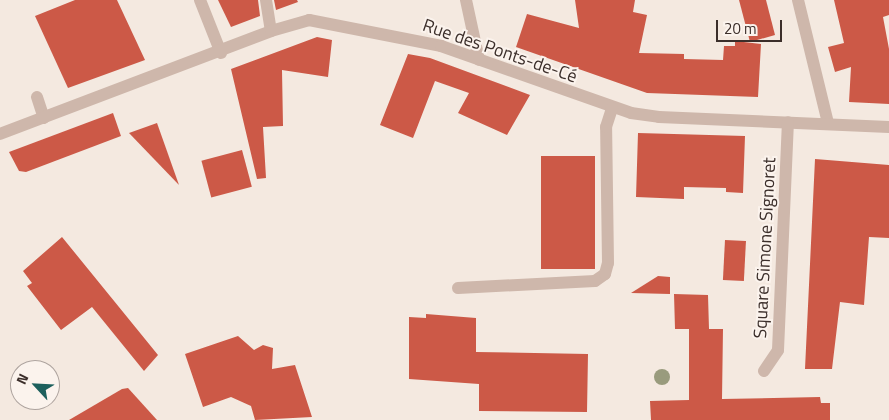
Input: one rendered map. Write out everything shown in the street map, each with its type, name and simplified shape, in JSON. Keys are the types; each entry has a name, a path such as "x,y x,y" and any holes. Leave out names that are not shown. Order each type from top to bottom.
{"street":[{"path":"200,0 221,52"},
{"path":"266,0 271,31"},
{"path":"466,0 479,60"},
{"path":"798,0 828,123"},
{"name":"Rue des Ponts-de-Cé","path":"0,134 221,52 271,31 309,20 325,21 441,46 612,108 659,117 889,127"},
{"path":"36,97 44,118"},
{"path":"458,288 596,281 605,274 608,263 606,127 612,108"},
{"name":"Square Simone Signoret","path":"764,371 778,350 788,122"}],"building":[{"path":"75,0 117,0 145,60 68,88 35,16"},
{"path":"218,0 258,0 260,16 231,27"},
{"path":"274,0 297,0 298,2 276,10"},
{"path":"575,0 635,0 633,12 647,15 639,53 684,54 684,59 723,60 724,46 735,46 735,41 761,44 758,97 647,93 516,47 527,14 579,28"},
{"path":"739,0 766,0 775,35 750,42"},
{"path":"834,0 889,0 889,15 883,17 889,49 889,104 849,102 851,67 835,72 828,47 844,43"},
{"path":"317,37 332,40 328,77 282,70 283,126 263,127 266,178 257,179 231,69"},
{"path":"408,54 430,58 530,95 507,135 458,113 469,93 435,81 413,138 380,125"},
{"path":"113,113 121,136 26,172 19,171 9,152"},
{"path":"157,123 179,185 129,133"},
{"path":"638,133 745,136 743,193 726,192 726,188 684,187 684,199 636,197"},
{"path":"242,150 252,187 211,198 201,161"},
{"path":"541,156 595,156 595,269 541,269"},
{"path":"815,159 889,165 889,238 869,237 864,305 840,302 832,369 805,369"},
{"path":"62,237 158,355 144,371 92,307 61,330 27,286 32,283 23,271"},
{"path":"725,240 746,241 744,281 723,280"},
{"path":"658,276 670,277 670,294 631,293"},
{"path":"674,294 708,295 709,329 723,329 722,399 820,397 821,403 830,403 830,420 651,420 650,401 689,400 689,329 675,329"},
{"path":"426,314 476,318 476,352 588,354 587,412 479,411 479,384 409,379 409,317 426,318"},
{"path":"238,336 254,350 263,345 273,348 272,369 295,365 312,417 255,420 251,406 231,397 203,407 185,354"},
{"path":"128,388 157,420 69,420 122,389"}]}
